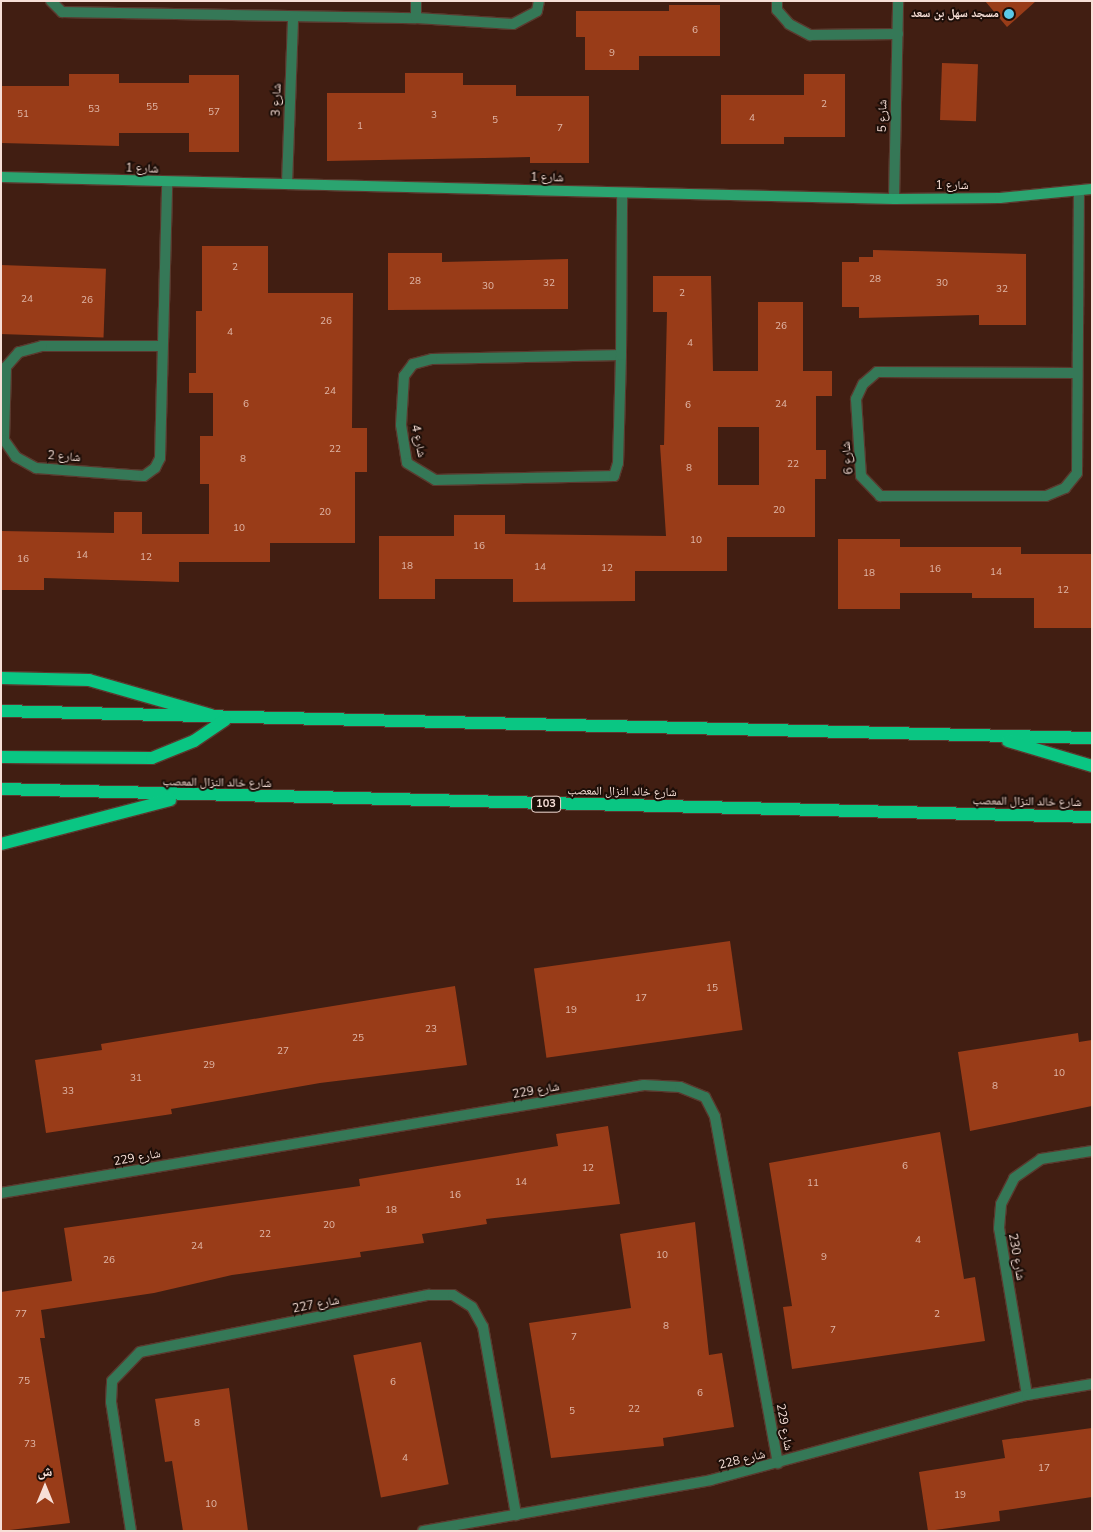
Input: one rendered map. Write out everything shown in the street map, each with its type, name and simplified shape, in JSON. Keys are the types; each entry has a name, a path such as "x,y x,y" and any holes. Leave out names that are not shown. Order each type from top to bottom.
{"main road":[{"path":"1,678 89,680 225,720"},
{"path":"1,711 225,720 1092,738"},
{"path":"1,757 152,758 194,742 225,720"},
{"path":"992,736 1092,766"},
{"name":"شارع خالد النزال المعصب","path":"1,789 182,796 1092,817"},
{"path":"1,844 182,796"}],"street":[{"path":"51,1 62,12 168,6 293,17 416,18 514,24 538,11 539,1"},
{"path":"416,1 416,18"},
{"path":"777,1 777,10 788,24 810,35 898,34"},
{"name":"شارع 5","path":"894,199 898,1"},
{"name":"شارع 3","path":"287,184 293,17"},
{"name":"شارع 1","path":"1,177 167,183 287,184 894,199 1079,192 1092,189"},
{"name":"شارع 2","path":"162,346 42,346 19,352 6,367 4,440 16,457 36,468 144,476 160,458 167,183"},
{"name":"شارع 4","path":"621,355 432,359 413,364 404,376 401,415 407,463 435,480 614,476 621,355 622,192"},
{"name":"شارع 6","path":"1076,373 877,372 863,384 856,399 861,476 880,496 1052,493 1077,473 1076,373 1079,192"},
{"name":"شارع 229","path":"1,1193 644,1086 680,1087 705,1097 715,1117 778,1464"},
{"name":"شارع 230","path":"1027,1395 999,1228 1001,1204 1014,1178 1041,1159 1092,1151"},
{"name":"شارع 227","path":"131,1531 111,1402 112,1381 140,1352 430,1295 453,1295 472,1307 483,1327 516,1515"},
{"name":"شارع 228","path":"422,1531 516,1515 778,1464 1027,1395 1092,1384"}],"building":[{"name":"مسجد سهل بن سعد","path":"985,1 1036,1 1007,27"},
{"path":"669,5 720,5 720,56 639,56 639,70 585,70 585,37 576,37 576,11 669,11"},
{"path":"942,63 978,64 976,121 940,120"},
{"path":"405,73 463,73 463,85 516,85 516,96 589,96 589,163 530,163 530,157 327,161 327,93 405,93"},
{"path":"69,74 119,74 119,83 189,83 189,75 239,75 239,152 189,152 189,133 119,133 119,146 1,143 1,86 69,86"},
{"path":"804,74 845,74 845,137 784,137 784,144 721,144 721,95 804,95"},
{"path":"202,246 268,246 268,293 353,293 352,428 367,428 367,472 355,472 355,543 270,543 270,562 179,562 179,582 44,578 44,590 1,590 1,531 114,533 114,512 142,512 142,534 209,534 209,484 200,484 200,436 213,436 213,393 189,393 189,373 196,373 196,311 202,311"},
{"path":"873,250 1026,254 1026,325 979,325 979,315 859,318 859,307 842,307 842,262 859,262 859,257 873,257"},
{"path":"388,253 442,253 442,262 568,259 568,309 388,310"},
{"path":"1,265 106,269 104,338 1,334"},
{"path":"653,276 711,276 713,371 758,371 758,302 803,302 803,371 832,371 832,396 816,396 816,450 826,450 826,479 815,479 815,537 727,537 727,571 635,571 635,601 513,602 513,579 435,579 435,599 379,599 379,536 454,536 454,515 505,515 505,534 666,536 660,445 664,445 667,312 653,312","holes":["718,427 759,427 759,485 718,485"]},
{"path":"838,539 900,539 900,547 1021,547 1021,554 1092,554 1092,628 1034,628 1034,598 972,598 972,593 900,593 900,609 838,609"},
{"path":"730,941 743,1030 546,1058 534,969"},
{"path":"455,986 467,1065 320,1083 171,1109 172,1114 46,1133 35,1060 102,1050 101,1044"},
{"path":"1078,1033 1079,1042 1092,1040 1092,1106 970,1131 958,1052"},
{"path":"608,1126 620,1204 486,1219 487,1224 422,1234 424,1243 360,1252 361,1257 232,1275 154,1293 41,1310 45,1338 40,1338 70,1523 1,1531 1,1292 72,1281 64,1228 360,1186 359,1179 558,1146 556,1134"},
{"path":"940,1132 964,1279 975,1277 985,1341 792,1369 783,1307 792,1306 769,1163"},
{"path":"695,1222 709,1355 722,1353 734,1427 663,1438 664,1446 551,1458 529,1323 631,1308 620,1234"},
{"path":"421,1342 449,1484 381,1498 353,1355"},
{"path":"229,1388 248,1531 183,1531 172,1461 165,1462 155,1399"},
{"path":"1092,1428 1092,1497 999,1511 1000,1521 928,1531 919,1472 1005,1458 1002,1440"}],"place":[{"name":"مسجد سهل بن سعد","path":"1009,14"}]}
